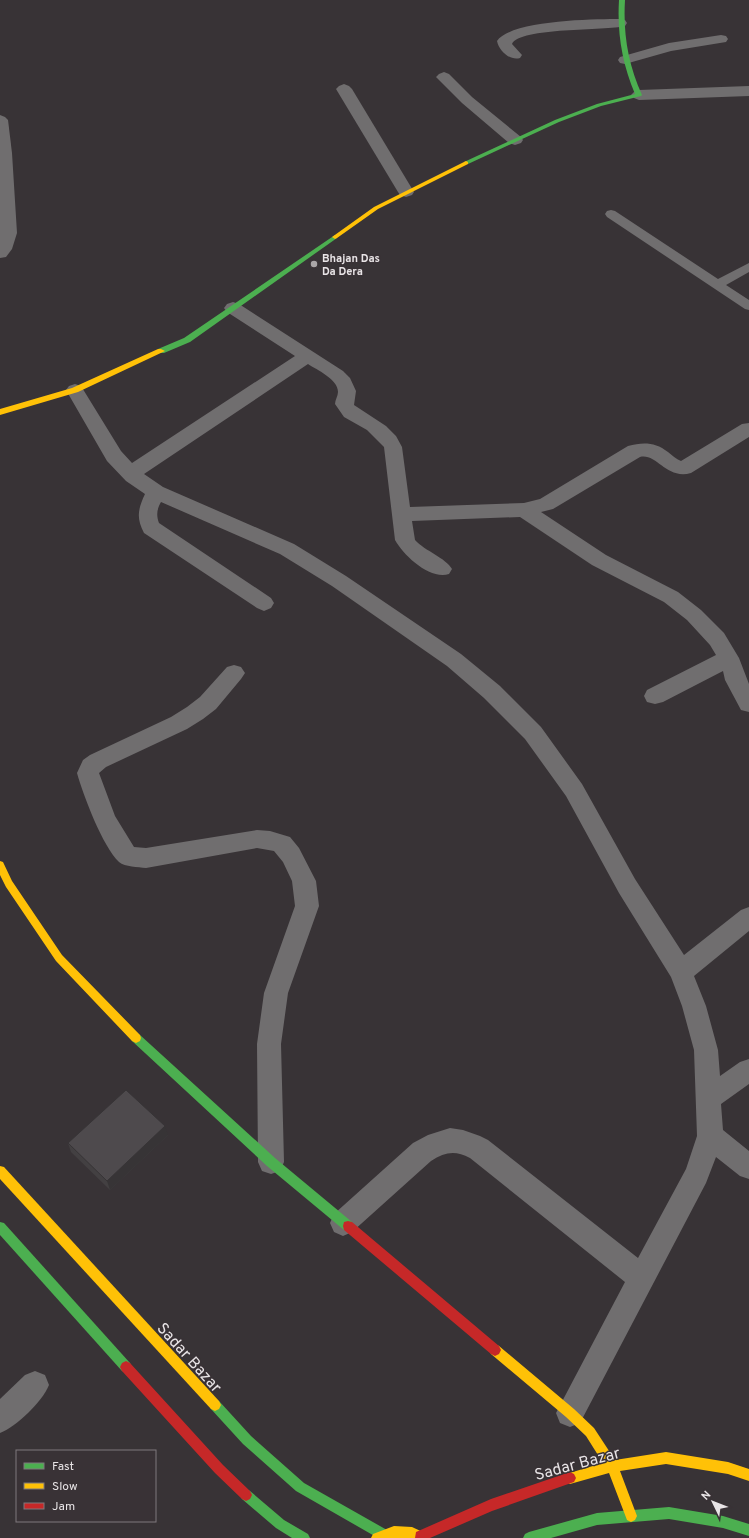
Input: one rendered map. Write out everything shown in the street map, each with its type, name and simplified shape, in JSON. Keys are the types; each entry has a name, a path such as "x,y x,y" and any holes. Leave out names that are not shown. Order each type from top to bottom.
{"street":[{"path":"622,0 620,22 622,47 630,78 639,96"},
{"path":"515,55 505,45 504,41 510,36 560,26 620,22"},
{"path":"625,60 670,47 721,39"},
{"path":"444,77 466,100 515,140"},
{"path":"344,89 406,192"},
{"path":"0,412 75,390 187,340 376,208 406,192 557,121 599,105 639,96 749,91"},
{"path":"0,120 4,153 9,233 6,245 0,253"},
{"path":"233,308 337,375 344,382 347,391 344,399 345,406 351,412 374,426 386,436 393,447 405,540 408,546 413,551 442,569"},
{"path":"131,473 308,356"},
{"path":"75,390 114,456 131,473 156,492 233,524 287,549 339,581 454,660 492,692 532,733 574,790 627,886 681,972 694,1006 706,1050 710,1136 697,1174 570,1412"},
{"path":"402,514 524,510 546,504 635,451 648,449 655,451 675,466 684,468 749,429"},
{"path":"156,492 147,511 146,520 151,528 264,604"},
{"path":"524,510 599,560 671,596 694,615 717,639 729,658 736,680 749,704"},
{"path":"655,696 729,658"},
{"path":"234,673 208,703 195,713 179,723 98,761 91,766 88,773 113,836 128,856 146,858 257,839 270,840 282,844 291,855 304,881 307,906 276,993 268,1044 271,1162"},
{"path":"0,864 9,884 59,958 128,1031 271,1162 570,1412 590,1432 612,1466 631,1516"},
{"path":"681,972 749,917"},
{"path":"708,1099 749,1070"},
{"path":"710,1136 749,1167"},
{"path":"343,1223 422,1152 436,1143 448,1140 466,1142 479,1148 641,1277"},
{"name":"Sadar Bazar","path":"0,1171 247,1440 300,1487 380,1536"},
{"path":"0,1227 219,1469 257,1506 293,1532 304,1538"},
{"path":"0,1419 35,1385"},
{"name":"Sadar Bazar","path":"422,1537 491,1506 546,1485 612,1466 666,1458 728,1468 749,1475"},
{"path":"529,1538 597,1519 669,1513 723,1522 749,1530"},
{"path":"380,1536 395,1531 408,1531 422,1537"}],"lane":[{"path":"611,214 749,306"},
{"path":"717,285 749,267"}],"building":[{"path":"126,1090 165,1126 107,1181 68,1143"}],"traffic: fast":[{"path":"466,163 557,121 599,105 639,95 626,60 624,49 621,25 622,0"},
{"path":"161,351 187,340 335,237"},
{"path":"136,1038 271,1162 348,1226"},
{"path":"0,1227 126,1367"},
{"path":"215,1405 247,1440 300,1487 383,1534"},
{"path":"246,1495 280,1524 304,1538"},
{"path":"529,1538 597,1519 669,1513 723,1522 749,1530"}],"traffic: slow":[{"path":"335,237 376,208 466,163"},
{"path":"0,412 75,390 161,351"},
{"path":"0,865 9,884 59,958 136,1038"},
{"path":"0,1171 215,1405"},
{"path":"495,1350 570,1413 590,1432 612,1466 631,1516"},
{"path":"570,1478 612,1466 666,1458 728,1468 749,1475"},
{"path":"377,1538 388,1533 400,1531 412,1533 423,1538"}],"traffic: jam":[{"path":"348,1226 495,1350"},
{"path":"126,1367 219,1469 246,1495"},
{"path":"420,1536 491,1505 570,1478"}],"place":[{"name":"Bhajan Das Da Dera","path":"314,264"}]}
